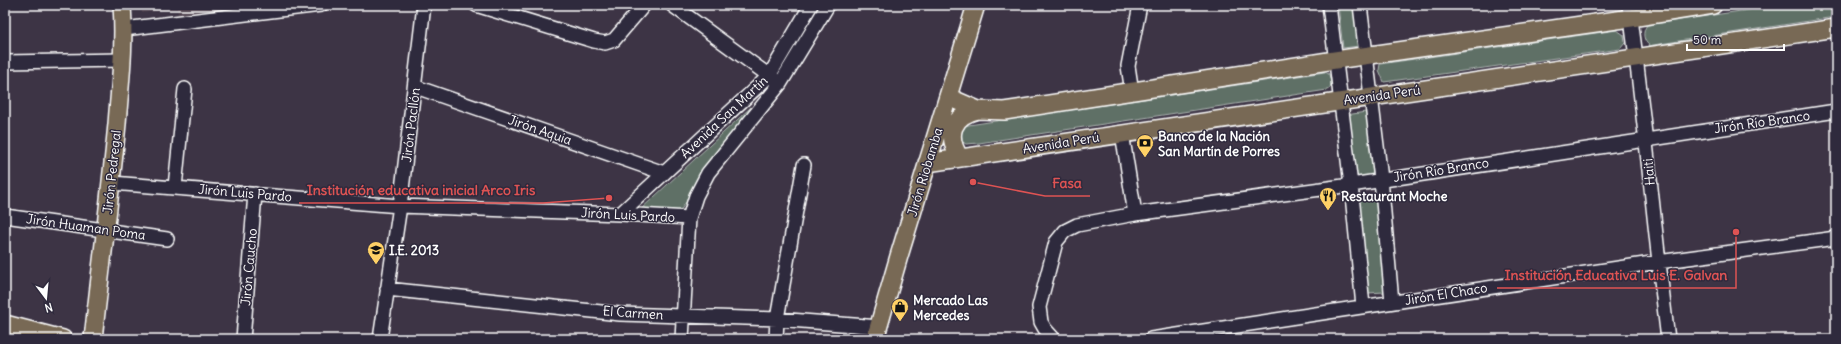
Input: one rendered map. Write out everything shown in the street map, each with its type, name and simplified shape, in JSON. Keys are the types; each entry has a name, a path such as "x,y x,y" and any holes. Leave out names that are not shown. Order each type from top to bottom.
{"main road":[{"name":"Jirón Pedregal","path":"93,339 112,230 112,183 124,29 122,5"},
{"name":"Jirón Riobamba","path":"877,333 976,5"},
{"path":"960,158 955,150 952,139 953,128 959,118 969,112 978,110 1004,111 1132,92 1366,56 1630,12 1713,5"},
{"name":"Avenida Perú","path":"928,163 1122,133 1637,59 1836,28"},
{"path":"948,97 978,110"},
{"path":"5,324 63,339"}],"street":[{"path":"124,29 320,5"},
{"name":"Jirón Pacllón","path":"380,339 416,87 424,5"},
{"path":"476,5 605,43 614,40 644,5"},
{"path":"672,5 780,84"},
{"name":"Avenida San Martín","path":"620,214 768,76 811,5"},
{"name":"Avenida San Martín","path":"682,339 689,218 696,196 708,173 780,84 828,5"},
{"path":"1132,92 1128,66 1140,5 1135,5"},
{"path":"1329,5 1351,184 1362,306"},
{"path":"1360,5 1380,179 1392,302"},
{"name":"Haiti","path":"1630,12 1637,59 1658,262 1668,339"},
{"path":"5,62 122,60"},
{"name":"Jirón Aquia","path":"416,87 664,173"},
{"path":"175,187 185,89"},
{"name":"Jirón Río Branco","path":"1054,339 1039,319 1039,307 1056,242 1065,231 1077,225 1135,214 1351,184 1836,111"},
{"path":"1122,133 1135,214"},
{"path":"776,339 777,319 804,165"},
{"name":"Jirón Luis Pardo","path":"112,183 400,206 689,218"},
{"name":"Jirón Caucho","path":"243,339 255,194"},
{"name":"Jirón Huaman Poma","path":"5,216 167,239"},
{"name":"Jirón El Chaco","path":"1151,339 1658,262 1836,238"},
{"name":"El Carmen","path":"387,289 620,314 777,319 877,333"}],"shaded area":[{"path":"141,5 242,5 243,7 178,14 177,8 142,13"}],"green space":[{"path":"1338,5 1354,5 1359,46 1343,48"},
{"path":"1781,5 1833,5 1834,11 1830,18 1650,46 1646,42 1644,36 1644,31 1647,25"},
{"path":"1617,30 1624,35 1625,43 1620,49 1384,82 1379,70 1380,64"},
{"path":"1325,72 1329,74 1331,83 1330,88 1327,90 979,143 966,144 961,141 960,128 962,126"},
{"path":"751,107 680,211 640,210"},
{"path":"1366,112 1373,175 1354,177 1346,115"},
{"path":"1376,196 1384,292 1368,293 1359,197"}],"place":[{"name":"Banco de la Nación San Martín de Porres","path":"1145,158"},
{"name":"Fasa","path":"973,182"},
{"name":"Institución educativa inicial Arco Iris","path":"609,198"},
{"name":"Restaurant Moche","path":"1328,211"},
{"name":"Institución Educativa Luis E. Galvan","path":"1736,232"},
{"name":"I.E. 2013","path":"376,265"},
{"name":"Mercado Las Mercedes","path":"900,322"}]}
